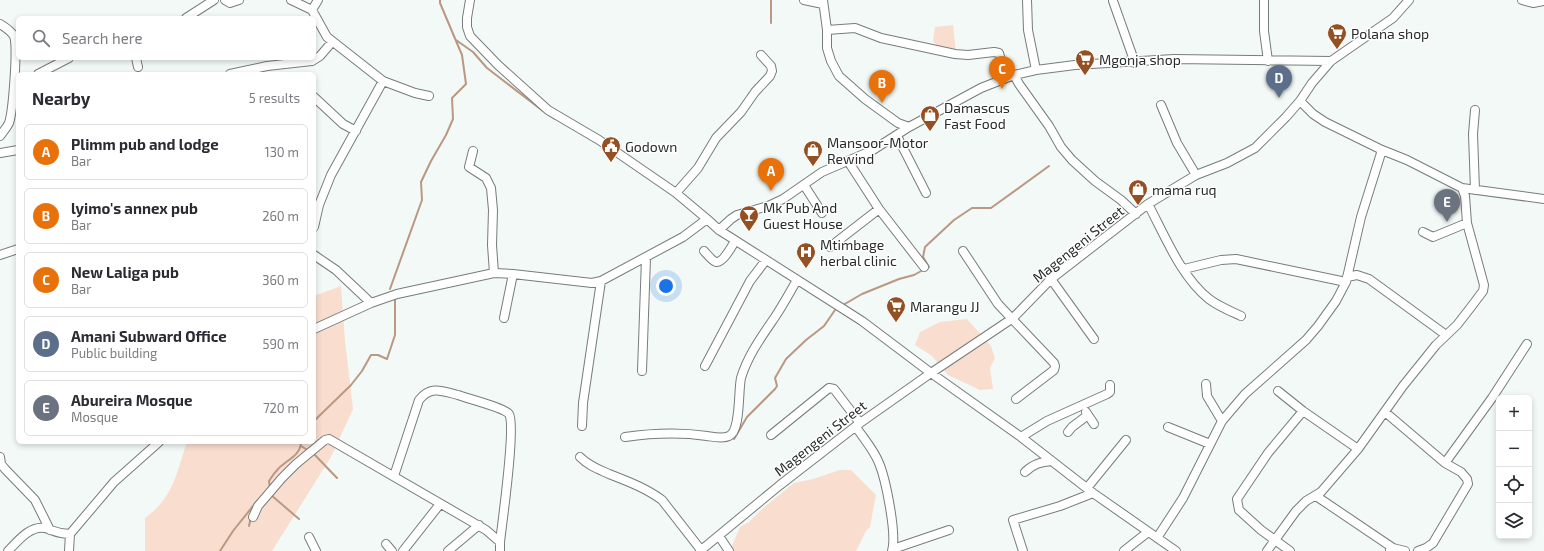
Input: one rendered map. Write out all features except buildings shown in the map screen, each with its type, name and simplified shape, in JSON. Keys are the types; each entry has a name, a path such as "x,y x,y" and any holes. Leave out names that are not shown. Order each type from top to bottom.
{"street":[{"path":"189,16 214,0"},
{"path":"225,0 230,3 239,0"},
{"path":"291,0 312,10 315,16"},
{"path":"312,10 318,0"},
{"path":"470,0 467,18 467,27 470,36 498,66 548,110 599,140 676,194 719,230 862,321 931,373 1021,437 1090,490 1176,551"},
{"path":"804,0 823,2 827,30 827,48 831,61 839,76 865,99 898,123 909,127"},
{"path":"1027,0 1028,30 1036,70"},
{"path":"1264,0 1264,31 1268,61"},
{"name":"Magengeni Street","path":"701,550 792,476 858,425 1012,318 1051,279 1148,204 1196,175 1227,163 1255,148 1300,101 1312,83 1331,62 1393,18 1409,0"},
{"path":"1522,0 1533,3 1544,1"},
{"path":"1113,1 1135,63"},
{"path":"316,17 327,37 332,42 383,81 415,93 429,96"},
{"path":"0,24 14,36 16,45 16,85 9,123 0,136"},
{"path":"827,30 855,28 881,38 955,54 968,55 994,52 999,53 1006,78"},
{"path":"316,58 332,42"},
{"path":"676,194 698,168 716,138 741,112 755,92 770,76 772,71 771,66 761,55"},
{"path":"719,230 737,215 768,206 783,199 822,172 873,150 909,127 981,88 1014,75 1036,70 1075,65 1135,63 1174,59 1331,62"},
{"path":"42,72 65,60"},
{"path":"136,60 138,67"},
{"path":"239,72 267,66 314,60"},
{"path":"1014,75 1065,152 1084,171 1121,200 1136,214"},
{"path":"316,218 319,205 331,175 383,81"},
{"path":"316,99 343,124 356,131"},
{"path":"1300,101 1313,114 1325,122 1382,150 1407,160 1462,188 1544,199"},
{"path":"1161,105 1177,143 1196,175"},
{"path":"1475,110 1473,134 1475,190"},
{"path":"897,136 926,193"},
{"path":"0,153 16,150"},
{"path":"1157,538 1183,498 1222,421 1245,394 1306,340 1329,311 1347,280 1361,217 1382,150"},
{"path":"473,151 469,167 486,178 491,188 494,273"},
{"path":"848,161 879,209 924,267"},
{"path":"804,185 822,213"},
{"path":"1267,551 1296,511 1306,501 1316,496 1332,481 1358,449 1403,386 1446,335 1457,325 1483,290 1484,285 1467,222 1465,196 1462,188"},
{"path":"1148,204 1184,270 1196,287 1209,299 1225,309 1241,316"},
{"path":"830,247 879,209"},
{"path":"316,329 371,303 397,294 494,273 592,283 601,281 683,237 707,219"},
{"path":"1423,232 1433,237 1467,222"},
{"path":"704,251 714,262 717,262 728,253 736,241"},
{"path":"0,255 16,250"},
{"path":"963,251 998,304 1054,363 1054,370 1016,399"},
{"path":"316,256 336,270 371,303"},
{"path":"642,371 646,258"},
{"path":"1184,270 1221,260 1236,259 1347,280 1357,275 1369,279 1446,335"},
{"path":"705,366 750,281 766,260"},
{"path":"504,318 513,274"},
{"path":"1051,279 1094,339"},
{"path":"625,437 665,433 689,433 720,438 728,437 733,433 738,415 741,380 744,369 753,351 797,280"},
{"path":"582,426 583,403 601,281"},
{"path":"1444,463 1492,398 1527,344"},
{"path":"1206,384 1207,396 1222,421"},
{"path":"1021,437 1047,422 1107,394 1110,392 1110,385"},
{"path":"771,435 829,388 834,389 858,425 882,470 892,524 893,550 949,530"},
{"path":"394,476 419,400 424,393 431,390 440,391 483,403 506,412 510,418 508,474 500,547"},
{"path":"1278,391 1303,411 1358,449"},
{"path":"1081,406 1094,424"},
{"path":"1290,551 1238,510 1237,499 1268,453 1303,411"},
{"path":"1385,412 1444,463 1461,472 1468,484 1433,542 1426,548 1418,551"},
{"path":"1068,432 1072,427 1088,415"},
{"path":"1168,427 1210,444"},
{"path":"252,518 258,506 282,478 303,457 327,440 332,441 479,525 486,530 500,547"},
{"path":"1023,551 1013,520 1060,506 1090,490 1126,440"},
{"path":"69,551 70,534 114,482 157,444"},
{"path":"0,457 5,469 36,500 50,530"},
{"path":"580,457 594,468 647,490 662,500 701,550"},
{"path":"1025,472 1030,467 1052,461"},
{"path":"1316,496 1391,549 1405,551"},
{"path":"403,551 440,504"},
{"path":"448,551 479,525"},
{"path":"8,551 22,537 33,530 43,528 59,534 70,534"},
{"path":"1124,551 1148,532"},
{"path":"719,536 729,551"},
{"path":"309,537 316,551"},
{"path":"386,544 392,551"}],"shaded area":[{"path":"953,25 956,52 942,53 933,41 935,27"},
{"path":"341,286 345,341 353,409 331,457 272,551 145,551 145,518 155,510 168,493 177,475 186,444 316,444 316,295"},
{"path":"967,319 991,346 995,358 990,368 993,389 980,390 948,375 932,356 915,345 920,332 940,322"},
{"path":"840,470 851,470 876,495 870,527 866,531 856,551 734,551 731,548 740,527 749,522 762,509 794,483 813,479"}],"waterway":[{"path":"390,289 422,200 421,182 453,119 452,98 466,84 462,55 440,0"},
{"path":"771,0 771,23"},
{"path":"456,40 473,52 487,68 543,111"},
{"path":"547,114 555,119"},
{"path":"927,268 929,267 923,257 925,247 954,220 972,208 991,208 1049,166"},
{"path":"843,305 862,294 899,279 914,275 923,270"},
{"path":"316,419 351,385 362,371 371,355 378,355 387,359 395,335 395,298"},
{"path":"734,439 747,417 777,386 775,378 786,359 806,340 824,326 835,310"},
{"path":"270,488 269,481 271,477 279,468 296,454 301,444"},
{"path":"301,446 309,451"},
{"path":"313,453 337,478"},
{"path":"271,495 299,519"},
{"path":"220,551 233,531 257,501"},
{"path":"249,526 251,517"}],"place":[{"name":"Polana shop","path":"1337,50"},
{"name":"Mgonja shop","path":"1085,76"},
{"name":"New Laliga pub","path":"1002,89"},
{"name":"Amani Subward Office","path":"1279,98"},
{"name":"lyimo's annex pub","path":"882,103"},
{"name":"Damascus Fast Food","path":"930,132"},
{"name":"Godown","path":"611,163"},
{"name":"Mansoor-Motor Rewind","path":"813,167"},
{"name":"Plimm pub and lodge","path":"771,191"},
{"name":"mama ruq","path":"1138,206"},
{"name":"Abureira Mosque","path":"1447,222"},
{"name":"Mk Pub And Guest House","path":"749,232"},
{"name":"Mtimbage herbal clinic","path":"806,269"},
{"name":"Marangu JJ","path":"896,323"}]}
